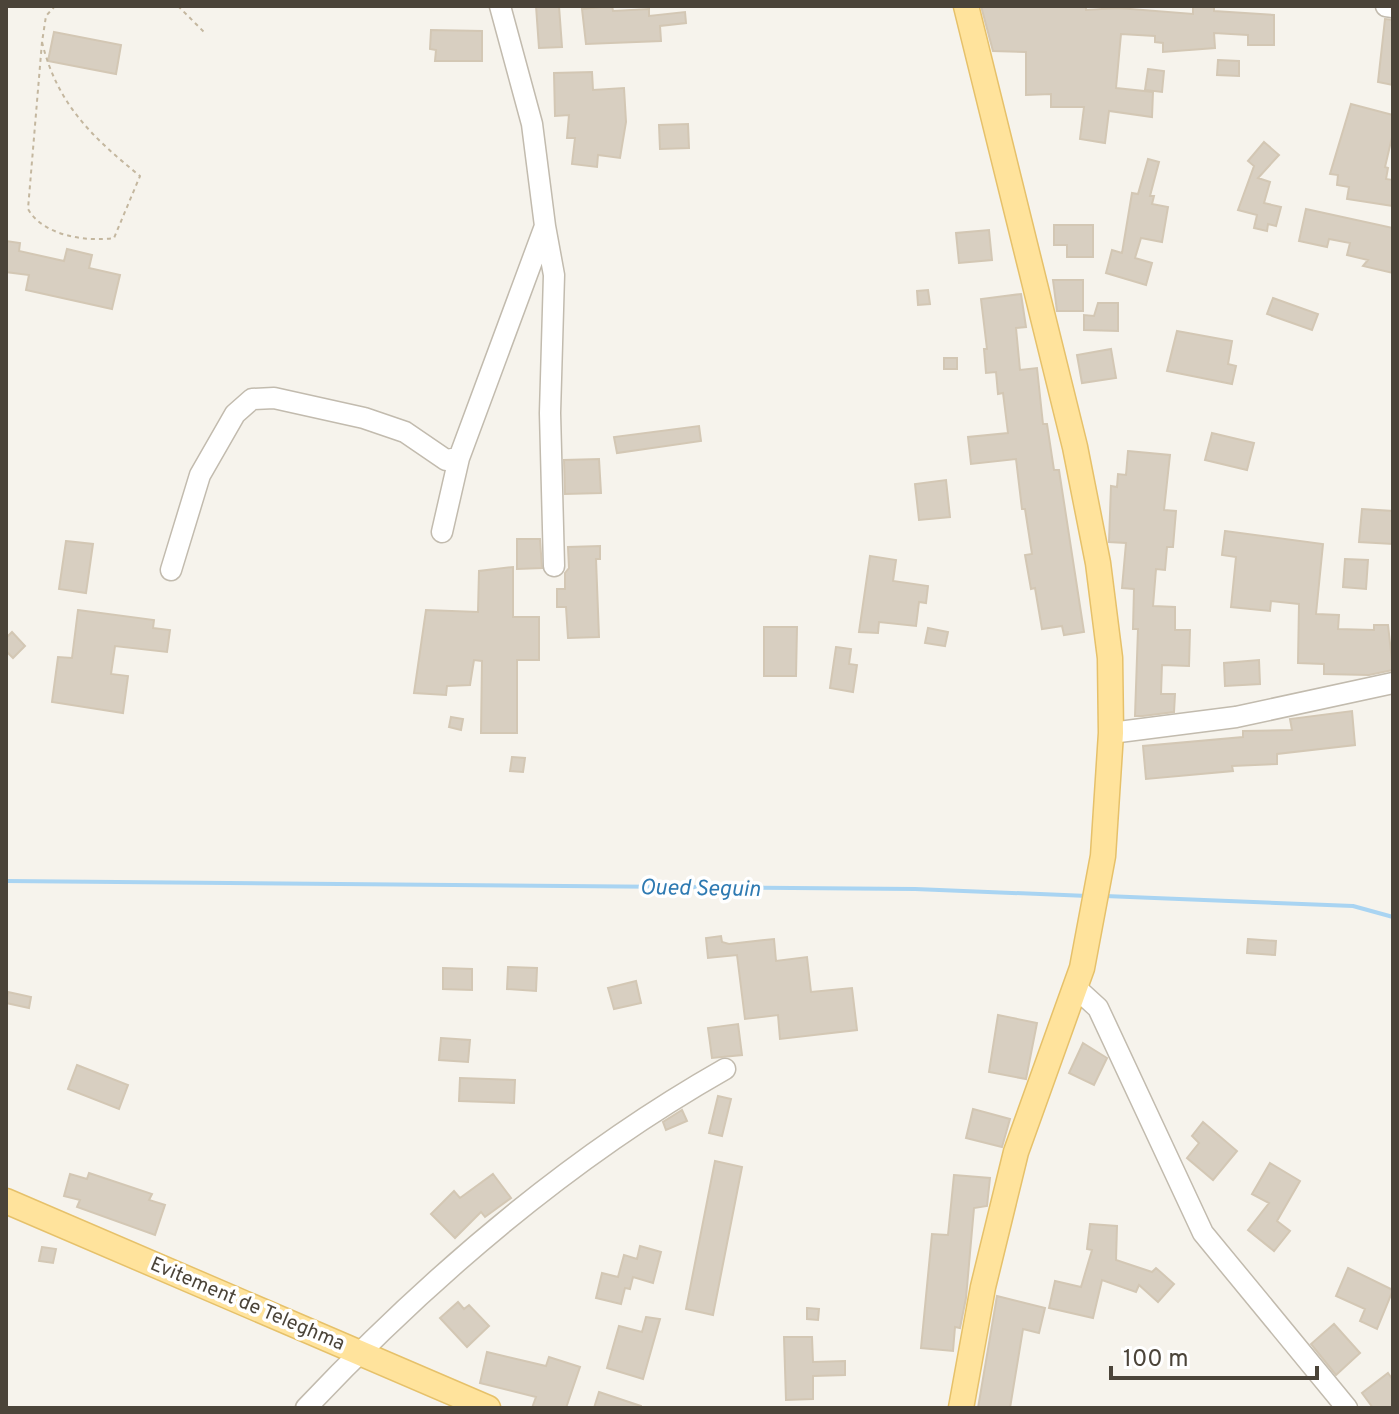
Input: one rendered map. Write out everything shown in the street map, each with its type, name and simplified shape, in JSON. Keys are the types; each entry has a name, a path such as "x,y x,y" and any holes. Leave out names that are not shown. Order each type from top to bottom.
{"main road":[{"path":"961,1408 983,1287 1016,1152 1082,968 1103,856 1111,733 1110,658 1098,563 1075,447 966,6"},
{"name":"Evitement de Teleghma","path":"6,1201 488,1408"}],"street":[{"path":"500,6 532,124 554,275 550,413 554,566"},
{"path":"1386,6 1393,7"},
{"path":"442,532 459,458 545,226"},
{"path":"171,570 200,475 235,414 252,399 274,398 364,418 405,432 446,460 459,458"},
{"path":"1111,733 1236,717 1393,683"},
{"path":"1075,987 1098,1008 1203,1233 1347,1408"},
{"path":"306,1408 360,1351 443,1273 559,1180 661,1105 725,1069"}],"path":[{"path":"42,42 51,77 96,140 140,176 114,238 91,241 53,229 32,217 28,209 42,42 46,16 55,6"},
{"path":"178,6 205,33"}],"building":[{"path":"536,6 559,6 562,47 539,48"},
{"path":"612,6 613,11 649,9 649,16 685,12 686,23 660,26 661,41 586,44 582,9"},
{"path":"981,6 1086,6 1086,10 1118,8 1193,14 1193,6 1214,6 1214,11 1274,15 1274,45 1248,45 1248,35 1214,33 1215,48 1163,52 1163,43 1155,42 1155,36 1121,34 1116,88 1153,92 1152,117 1109,111 1105,143 1080,139 1084,107 1051,107 1051,94 1026,95 1026,52 993,51"},
{"path":"1385,19 1393,20 1393,85 1378,82"},
{"path":"431,30 482,31 482,61 435,61 436,50 430,49"},
{"path":"54,32 121,45 116,74 48,61"},
{"path":"1218,60 1239,61 1239,76 1217,75"},
{"path":"1148,69 1164,71 1162,92 1145,90"},
{"path":"592,72 593,90 624,88 626,122 620,158 598,155 597,167 572,164 575,138 567,138 569,115 555,116 554,73"},
{"path":"1351,104 1393,115 1393,133 1385,167 1388,168 1386,179 1393,180 1393,206 1347,199 1349,187 1337,185 1338,175 1330,174"},
{"path":"688,124 689,148 660,149 659,125"},
{"path":"1264,142 1279,155 1258,178 1270,182 1264,203 1281,207 1276,226 1268,224 1267,231 1254,228 1257,215 1238,210 1254,166 1248,161"},
{"path":"1148,159 1159,162 1150,196 1154,196 1152,204 1168,207 1162,242 1141,238 1135,258 1152,263 1146,285 1106,273 1112,250 1122,253 1132,193 1138,194"},
{"path":"1306,209 1393,228 1393,273 1363,266 1368,260 1347,255 1350,243 1329,239 1327,247 1299,241"},
{"path":"1054,225 1093,225 1093,257 1067,257 1067,245 1054,245"},
{"path":"989,230 992,260 959,263 956,233"},
{"path":"6,241 20,243 19,251 64,261 67,249 92,255 89,268 120,275 112,309 26,290 29,275 6,272"},
{"path":"1053,280 1083,280 1083,311 1057,311"},
{"path":"928,290 930,304 918,305 917,291"},
{"path":"1021,294 1026,327 1016,328 1020,370 1037,368 1043,424 1047,424 1054,470 1059,470 1084,632 1064,635 1062,626 1042,629 1025,555 1032,554 1016,459 971,464 968,437 1008,433 1003,393 998,394 996,372 986,373 984,349 987,349 981,299"},
{"path":"1273,298 1318,314 1312,330 1267,314"},
{"path":"1098,303 1118,303 1118,331 1084,330 1084,315 1094,316"},
{"path":"1177,331 1232,341 1228,364 1236,366 1232,384 1167,371"},
{"path":"1111,349 1116,378 1082,383 1077,355"},
{"path":"944,358 957,358 957,369 944,369"},
{"path":"699,426 701,441 617,453 614,437"},
{"path":"1212,433 1254,443 1247,470 1205,460"},
{"path":"1128,451 1170,455 1164,510 1176,511 1173,547 1167,547 1165,570 1156,569 1153,606 1175,607 1175,630 1190,630 1189,666 1162,665 1161,694 1175,694 1174,712 1143,716 1135,716 1138,629 1133,629 1134,589 1122,588 1126,543 1109,542 1111,486 1117,487 1118,474 1126,475"},
{"path":"599,459 601,493 565,494 564,460"},
{"path":"946,480 950,517 919,520 915,484"},
{"path":"1362,509 1393,511 1393,544 1359,542"},
{"path":"1225,531 1323,544 1316,614 1339,615 1338,629 1374,630 1374,625 1388,625 1393,670 1369,675 1324,674 1324,664 1298,663 1299,604 1271,601 1270,611 1231,607 1236,557 1222,555"},
{"path":"517,539 540,539 542,568 517,569"},
{"path":"66,541 93,544 86,593 59,589"},
{"path":"600,546 600,559 596,559 599,637 568,638 566,607 557,607 557,589 565,589 565,573 569,568 568,547"},
{"path":"870,556 896,560 893,581 928,586 926,603 919,602 916,626 879,622 878,633 859,632"},
{"path":"1345,559 1368,560 1366,589 1343,587"},
{"path":"513,567 513,617 539,617 539,660 517,660 517,733 481,733 482,661 474,660 470,685 447,686 446,695 414,693 426,610 478,612 479,571"},
{"path":"78,610 154,620 153,628 170,630 167,652 115,646 111,674 128,676 123,713 52,702 58,657 72,658"},
{"path":"764,627 797,627 796,676 764,676"},
{"path":"928,628 948,632 945,646 925,643"},
{"path":"12,632 25,646 13,658 6,651 6,638"},
{"path":"836,647 851,649 849,664 857,665 853,692 830,688"},
{"path":"1259,660 1260,684 1225,686 1224,663"},
{"path":"1352,711 1355,745 1277,754 1277,764 1232,766 1233,771 1146,779 1143,746 1243,737 1243,731 1292,730 1290,719"},
{"path":"451,717 463,719 461,730 449,727"},
{"path":"512,757 525,758 523,772 510,771"},
{"path":"721,936 722,942 729,944 774,939 776,961 807,957 811,992 852,988 857,1030 780,1039 778,1015 745,1019 737,955 708,958 706,938"},
{"path":"1248,939 1276,941 1275,955 1247,953"},
{"path":"508,967 537,968 536,991 507,989"},
{"path":"443,968 472,969 472,990 443,989"},
{"path":"636,981 641,1003 614,1009 608,988"},
{"path":"8,992 31,997 29,1008 6,1003"},
{"path":"998,1015 1037,1023 1026,1079 989,1072"},
{"path":"738,1024 742,1055 712,1058 708,1028"},
{"path":"441,1038 470,1040 468,1062 439,1060"},
{"path":"1083,1043 1107,1058 1094,1085 1069,1073"},
{"path":"77,1065 128,1085 119,1109 68,1089"},
{"path":"460,1078 515,1080 514,1103 459,1101"},
{"path":"718,1096 731,1099 722,1136 709,1133"},
{"path":"973,1109 1010,1119 1002,1147 966,1138"},
{"path":"682,1110 687,1121 666,1130 663,1122"},
{"path":"1203,1122 1237,1151 1213,1180 1187,1158 1199,1143 1192,1136"},
{"path":"715,1161 742,1167 713,1315 686,1309"},
{"path":"1270,1163 1300,1181 1277,1221 1290,1231 1274,1251 1248,1230 1269,1203 1252,1194"},
{"path":"89,1173 152,1194 149,1200 165,1205 155,1235 77,1207 80,1200 64,1196 70,1174 87,1179"},
{"path":"493,1174 511,1198 485,1217 481,1212 455,1238 431,1214 454,1191 460,1198"},
{"path":"954,1175 990,1178 987,1206 974,1208 966,1298 960,1328 955,1327 953,1351 921,1348 932,1234 948,1235"},
{"path":"1090,1224 1117,1226 1116,1260 1152,1272 1156,1268 1174,1284 1158,1302 1139,1285 1136,1292 1102,1280 1093,1318 1049,1308 1055,1281 1081,1287 1092,1250 1087,1249"},
{"path":"640,1246 661,1252 653,1283 633,1277 630,1289 625,1288 621,1304 596,1298 602,1273 618,1277 624,1255 637,1259"},
{"path":"42,1247 56,1249 53,1263 39,1261"},
{"path":"1348,1268 1393,1290 1377,1329 1360,1321 1365,1309 1336,1296"},
{"path":"997,1296 1045,1308 1039,1333 1023,1329 1010,1408 978,1408"},
{"path":"458,1302 464,1309 469,1305 489,1326 467,1347 440,1318"},
{"path":"807,1308 819,1309 818,1320 807,1319"},
{"path":"646,1317 660,1319 643,1379 607,1368 619,1326 642,1332"},
{"path":"1334,1324 1360,1353 1336,1375 1311,1344"},
{"path":"784,1337 812,1337 813,1362 845,1361 845,1375 813,1376 813,1399 786,1400"},
{"path":"487,1352 546,1366 549,1357 580,1367 566,1408 532,1408 536,1397 480,1383"},
{"path":"1388,1373 1393,1380 1393,1408 1373,1408 1362,1393"},
{"path":"599,1392 641,1406 641,1408 594,1408"}],"waterway":[{"name":"Oued Seguin","path":"6,881 915,889 1088,896"},
{"name":"Oued Seguin","path":"1105,896 1353,906 1393,917"}]}
